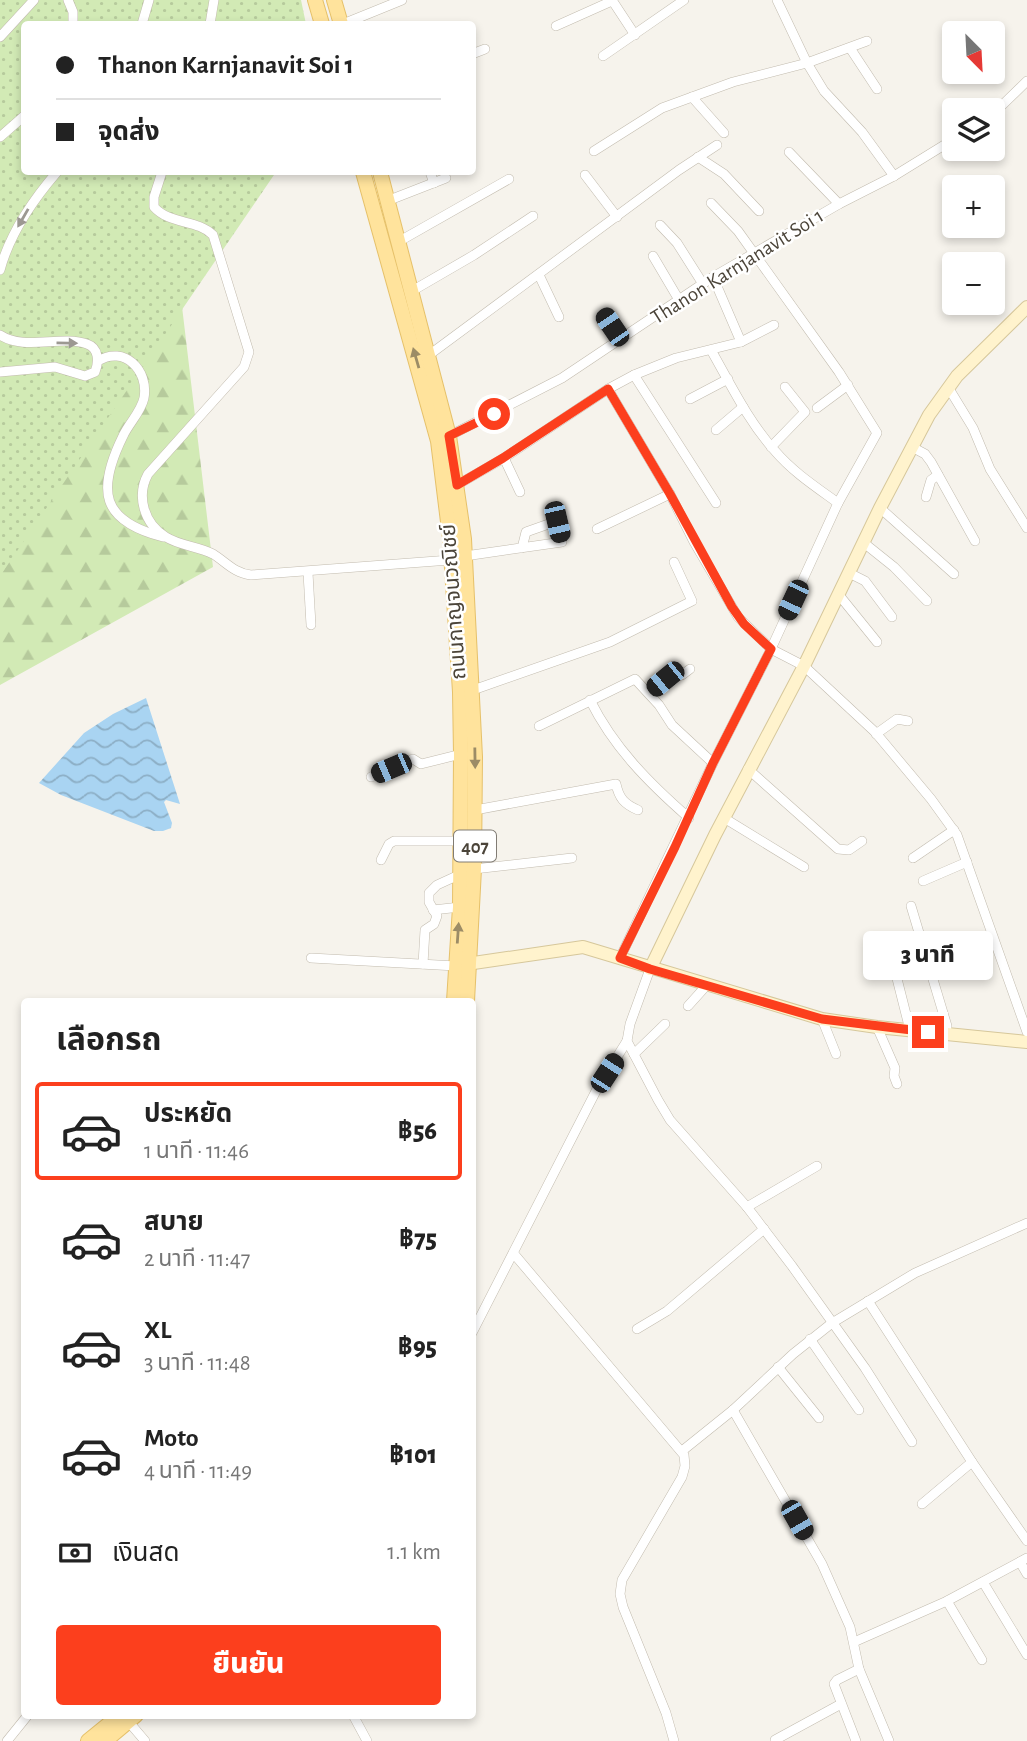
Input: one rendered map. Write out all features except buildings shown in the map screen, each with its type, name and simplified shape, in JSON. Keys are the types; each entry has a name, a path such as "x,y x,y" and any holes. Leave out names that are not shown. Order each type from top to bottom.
{"main road":[{"path":"315,0 321,21"},
{"path":"334,0 341,21"},
{"name":"ถนนกาญจนวณิชย์","path":"364,175 438,441 466,691 475,810 460,907 462,965 467,998"},
{"name":"ถนนกาญจนวณิชย์","path":"381,175 449,436 465,556 466,691 461,754 461,841 467,871 462,965 455,998"},
{"path":"88,1741 125,1719"},
{"path":"105,1741 126,1719"}],"street":[{"path":"0,37 34,0"},
{"path":"68,0 73,12 72,21"},
{"path":"143,21 149,0"},
{"path":"210,21 214,0"},
{"path":"350,21 402,0"},
{"path":"603,56 635,35 673,3 684,0"},
{"path":"777,0 807,63 824,91 862,132 894,176"},
{"path":"556,26 612,1 635,35"},
{"path":"594,151 654,112 733,82 807,63 867,41"},
{"path":"850,48 877,89"},
{"path":"476,52 485,49"},
{"path":"1005,102 1027,81"},
{"path":"692,97 724,133"},
{"path":"0,137 21,119"},
{"path":"429,355 717,145"},
{"name":"Thanon Karnjanavit Soi 1","path":"449,436 562,378 713,277 942,146"},
{"path":"789,152 839,204"},
{"path":"698,157 724,174 759,211"},
{"path":"0,270 13,235 31,204 55,175"},
{"path":"161,175 153,202 157,210 166,217 202,226 214,235 249,352 244,367 144,481 142,502 145,512 159,531 169,538"},
{"path":"431,175 434,183"},
{"path":"585,175 617,217"},
{"path":"387,201 446,178"},
{"path":"398,242 509,179"},
{"path":"620,958 771,649 838,503 877,433 848,385 752,255 738,231 711,203"},
{"path":"412,291 533,216"},
{"path":"660,225 677,243 703,284"},
{"path":"653,256 679,300"},
{"path":"539,275 559,317"},
{"path":"713,277 741,342"},
{"path":"476,1325 597,1089 628,1041 630,1024 650,969 748,769 804,666 880,508 932,409 948,387 1025,313"},
{"path":"604,314 621,339"},
{"path":"457,485 634,375 665,362 741,342 774,325"},
{"path":"0,335 17,342 84,343 95,351 98,361 95,372 86,376 55,367 0,372"},
{"path":"711,350 743,407 771,447 795,472 838,503"},
{"path":"98,361 116,355 126,358 137,369 144,390 142,402 110,466 107,496 117,516 126,524 212,554 241,574 308,573 450,560 562,542 557,522 526,533 522,548"},
{"path":"634,375 716,503"},
{"path":"690,398 728,379"},
{"path":"817,408 848,385"},
{"path":"771,447 804,412 785,387"},
{"path":"948,387 973,428 990,469 1027,528"},
{"path":"608,389 744,624 771,649 804,666 876,734 954,830 1027,1032"},
{"path":"716,430 743,407"},
{"path":"912,447 925,454 975,541"},
{"path":"503,458 520,492"},
{"path":"926,497 931,480 938,475"},
{"path":"597,528 670,494"},
{"path":"880,508 954,574"},
{"path":"864,543 894,567 927,601"},
{"path":"466,691 610,642 692,601 674,562"},
{"path":"308,573 311,625"},
{"path":"849,573 865,581 892,617"},
{"path":"839,595 877,642"},
{"path":"648,692 667,677 682,675 690,670"},
{"path":"539,726 634,679 640,682 672,725 713,763"},
{"path":"590,700 608,734 653,787 689,818"},
{"path":"876,734 897,719 908,721"},
{"path":"370,777 413,759 421,764 461,754"},
{"path":"748,769 838,849 849,850 862,841"},
{"path":"475,810 616,784 619,796 626,805 638,810"},
{"path":"724,818 804,867"},
{"path":"913,858 954,830"},
{"path":"381,860 388,844 394,841 461,841"},
{"path":"423,964 425,930 436,920 437,914 428,899 431,890 467,871 572,858"},
{"path":"923,881 967,862"},
{"path":"911,906 947,1026 946,1033"},
{"path":"433,909 460,907"},
{"path":"311,958 462,965 573,947 587,948 822,1019 1027,1042"},
{"path":"889,947 910,1030"},
{"path":"688,1006 706,986"},
{"path":"822,1019 836,1054"},
{"path":"634,1054 665,1024"},
{"path":"877,1027 895,1068 897,1084"},
{"path":"628,1041 670,1120 764,1229 865,1368 912,1442"},
{"path":"747,1207 817,1166"},
{"path":"682,1451 733,1410 810,1339 832,1323 915,1273 1027,1223"},
{"path":"637,1329 667,1311 764,1229"},
{"path":"514,1254 682,1451 685,1460 682,1477 622,1580 620,1594 666,1713 674,1741"},
{"path":"867,1301 1027,1541"},
{"path":"810,1339 859,1409"},
{"path":"778,1367 819,1418"},
{"path":"733,1410 822,1564 850,1627 859,1669 889,1741"},
{"path":"922,1504 972,1462"},
{"path":"854,1642 947,1601 1024,1560 1027,1574"},
{"path":"983,1582 1027,1655"},
{"path":"947,1601 982,1660"},
{"path":"856,1741 834,1683 859,1669"},
{"path":"775,1740 841,1704"},
{"path":"7,1741 24,1719"},
{"path":"129,1719 145,1741"},
{"path":"355,1719 367,1741"}],"green space":[{"path":"0,0 21,21 21,175 166,175 213,567 0,685"},
{"path":"0,0 301,0 305,21 21,21 21,175 274,175 0,576"}],"water":[{"path":"146,698 180,804 166,800 164,802 172,823 171,828 154,831 61,795 39,783 84,733 113,714"}],"route":[{"path":"494,414 449,436 457,485 608,389 732,607 744,624 771,649 620,958 822,1019 928,1032"}]}
